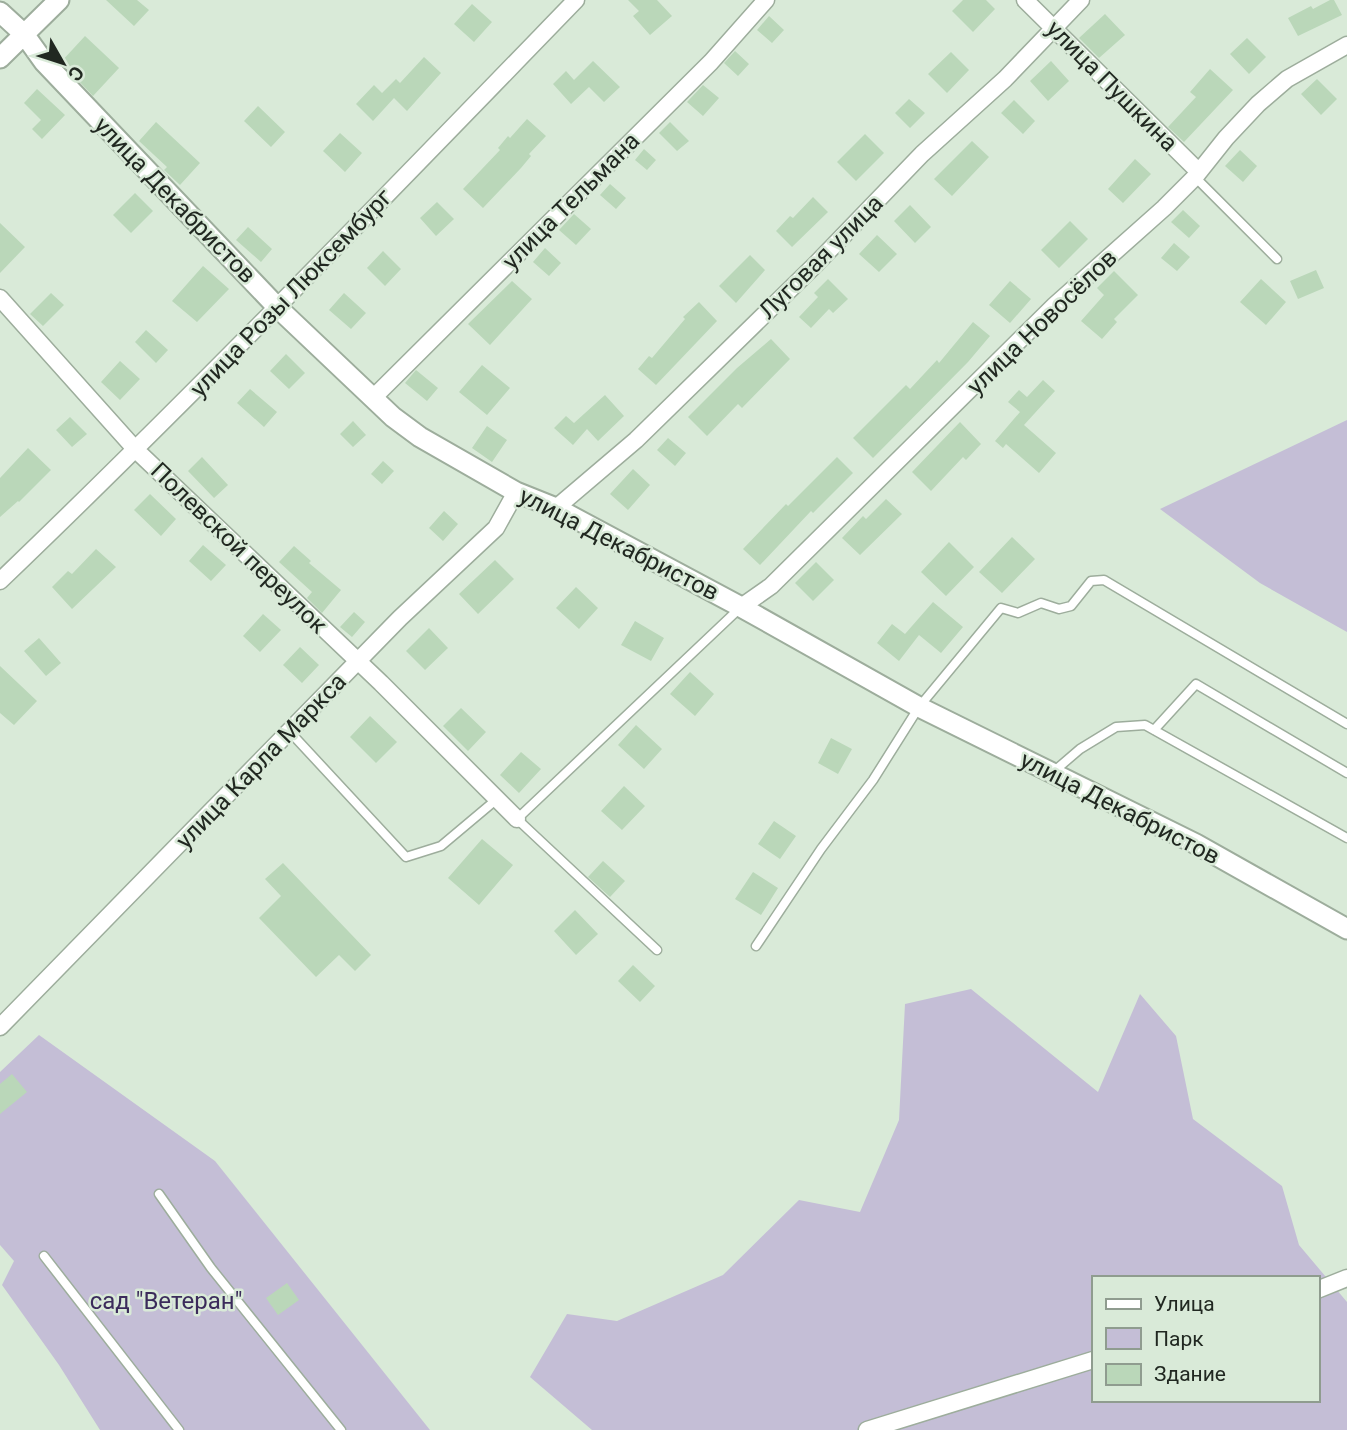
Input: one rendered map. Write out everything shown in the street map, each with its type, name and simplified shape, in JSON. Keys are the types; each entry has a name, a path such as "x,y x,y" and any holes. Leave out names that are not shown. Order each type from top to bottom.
{"street":[{"path":"0,58 59,0"},
{"name":"улица Розы Люксембург","path":"0,581 278,308 576,0"},
{"name":"улица Тельмана","path":"373,398 711,62 766,0"},
{"name":"улица Пушкина","path":"1025,0 1197,174"},
{"name":"Луговая улица","path":"556,508 636,440 816,264 922,154 1005,79 1081,0"},
{"name":"улица Декабристов","path":"0,12 24,34 44,62 278,308 373,398 420,437 516,492 556,508 741,607 919,707 1196,844 1347,929"},
{"name":"улица Новосёлов","path":"741,607 771,586 1055,305 1164,208 1197,174 1226,138 1278,87 1287,79 1347,45"},
{"name":"Полевской переулок","path":"0,298 136,450 358,662 517,819"},
{"name":"улица Карла Маркса","path":"0,1027 400,618 496,528 516,492"},
{"path":"1319,1289 1347,1278"},
{"path":"867,1430 1092,1360"}],"lane":[{"path":"1197,174 1277,259"},
{"path":"756,946 821,849 873,780 919,707 1001,608 1018,613 1041,603 1059,609 1071,606 1091,581 1104,579 1347,724"},
{"path":"657,950 517,819 741,607"},
{"path":"1154,730 1196,684 1347,774"},
{"path":"1052,773 1080,749 1116,727 1144,725 1347,838"},
{"path":"290,732 406,857 441,846 496,799"},
{"path":"159,1194 211,1268 341,1430"},
{"path":"44,1256 179,1430"}],"green space":[{"path":"1347,420 1347,632 1260,583 1160,509"},
{"path":"971,989 1098,1092 1140,994 1176,1036 1193,1119 1282,1186 1299,1245 1347,1302 1347,1430 592,1430 530,1377 567,1314 617,1321 723,1275 799,1200 860,1212 899,1120 905,1004"},
{"name":"сад \"Ветеран\"","path":"39,1035 215,1161 430,1430 100,1430 59,1365 2,1285 14,1261 0,1245 0,1072"}],"building":[{"path":"106,0 137,0 149,10 134,26"},
{"path":"628,0 657,0 672,16 650,35 633,16 639,11"},
{"path":"963,0 986,0 995,9 973,32 952,11"},
{"path":"1334,0 1342,15 1298,36 1288,18"},
{"path":"472,4 492,22 474,42 454,24"},
{"path":"1105,14 1125,35 1099,58 1079,38"},
{"path":"769,16 784,30 772,43 757,30"},
{"path":"85,36 119,68 93,96 61,62"},
{"path":"1247,38 1266,57 1249,74 1230,54"},
{"path":"735,51 749,64 738,76 724,63"},
{"path":"951,52 969,70 947,93 928,74"},
{"path":"424,57 441,73 407,111 394,98 373,121 356,104 374,85 382,93 396,79 400,83"},
{"path":"593,61 620,87 604,102 589,87 571,104 553,84 566,71 574,80"},
{"path":"1051,61 1069,81 1048,101 1030,81"},
{"path":"1210,69 1233,90 1184,142 1168,127 1196,97 1190,92"},
{"path":"1317,79 1337,99 1321,115 1301,94"},
{"path":"703,85 719,98 703,116 687,102"},
{"path":"37,89 65,115 42,139 32,129 41,120 24,103"},
{"path":"909,99 925,113 910,128 895,113"},
{"path":"1014,100 1035,121 1023,134 1001,113"},
{"path":"258,106 285,132 271,147 244,121"},
{"path":"527,119 546,136 529,154 531,156 521,168 483,208 463,189 500,150 498,148 508,136 510,138"},
{"path":"156,122 200,163 180,185 164,170 167,167 139,141"},
{"path":"670,122 689,141 677,151 659,133"},
{"path":"340,133 362,153 345,172 323,151"},
{"path":"865,134 884,153 856,181 837,162"},
{"path":"972,141 989,157 952,196 934,179"},
{"path":"644,149 656,160 647,170 635,160"},
{"path":"1240,150 1257,166 1243,182 1225,166"},
{"path":"1135,159 1151,174 1123,203 1108,189"},
{"path":"610,184 626,198 616,209 600,195"},
{"path":"135,193 153,211 131,233 113,215"},
{"path":"813,197 828,212 792,247 776,231"},
{"path":"437,202 454,219 436,236 420,218"},
{"path":"910,205 931,227 915,243 894,221"},
{"path":"1183,210 1200,226 1189,238 1171,222"},
{"path":"574,214 591,229 576,245 559,230"},
{"path":"1070,221 1088,239 1059,268 1041,250"},
{"path":"0,223 25,247 0,273"},
{"path":"248,227 272,249 261,262 236,240"},
{"path":"877,235 897,254 879,272 859,254"},
{"path":"1174,243 1190,257 1177,271 1161,258"},
{"path":"545,248 561,263 549,276 533,262"},
{"path":"383,251 401,269 385,286 367,268"},
{"path":"750,255 765,270 736,303 719,286"},
{"path":"203,266 229,289 197,322 172,301"},
{"path":"1316,270 1324,288 1298,299 1290,281"},
{"path":"1114,271 1138,295 1114,319 1117,322 1102,339 1081,321 1104,295 1097,288"},
{"path":"828,279 848,299 833,313 829,309 811,328 799,317 818,297 814,293"},
{"path":"1261,279 1286,302 1266,325 1240,302"},
{"path":"512,281 532,299 490,345 468,324"},
{"path":"1010,281 1031,299 1010,323 989,305"},
{"path":"51,293 64,305 43,326 30,314"},
{"path":"344,293 366,313 351,329 329,310"},
{"path":"699,302 717,321 656,385 638,369 649,356 652,358 685,319 683,317"},
{"path":"973,322 990,336 968,362 873,458 853,438 906,385 910,389 937,360 939,363"},
{"path":"146,330 168,350 156,363 135,342"},
{"path":"771,339 790,359 742,408 738,404 707,436 688,417 737,368"},
{"path":"286,354 305,373 289,389 270,371"},
{"path":"120,361 140,379 120,400 101,382"},
{"path":"482,365 510,388 487,415 459,392"},
{"path":"416,370 438,388 427,401 405,383"},
{"path":"1043,380 1055,391 1024,425 1056,453 1039,473 1006,444 1003,448 995,441 1020,412 1008,402 1019,390 1027,397"},
{"path":"250,389 277,412 264,427 237,403"},
{"path":"605,395 624,416 598,441 587,429 573,445 554,428 566,416 574,423"},
{"path":"70,417 87,434 72,447 56,430"},
{"path":"353,421 366,435 353,447 340,434"},
{"path":"960,422 981,444 966,460 963,457 931,491 912,472"},
{"path":"487,426 507,440 492,462 472,448"},
{"path":"668,438 686,453 675,466 657,450"},
{"path":"28,448 51,470 0,517 0,478"},
{"path":"202,457 228,485 214,498 188,471"},
{"path":"837,457 853,473 813,513 811,511 760,565 743,549"},
{"path":"383,461 394,471 382,484 371,474"},
{"path":"633,469 650,485 628,510 610,494"},
{"path":"150,494 176,519 161,536 134,510"},
{"path":"886,499 902,514 860,555 842,538 863,516 866,519"},
{"path":"444,511 458,524 443,541 429,528"},
{"path":"1012,537 1035,559 1002,593 979,572"},
{"path":"949,542 974,567 946,596 921,572"},
{"path":"203,545 226,565 211,581 189,561"},
{"path":"294,546 311,561 309,563 341,590 322,613 307,598 312,592 279,562"},
{"path":"96,549 116,567 72,609 52,587 68,571 72,574"},
{"path":"495,560 514,579 478,614 459,594"},
{"path":"816,562 834,580 813,601 795,583"},
{"path":"576,587 598,608 579,629 556,608"},
{"path":"933,602 963,627 941,653 919,635 899,661 877,643 892,624 905,634"},
{"path":"354,612 365,622 352,637 340,627"},
{"path":"263,614 281,630 260,652 243,636"},
{"path":"635,621 664,638 651,661 621,645"},
{"path":"429,628 448,648 425,670 406,651"},
{"path":"39,638 61,663 46,676 24,651"},
{"path":"300,647 319,665 302,683 283,665"},
{"path":"0,666 37,701 14,725 0,713"},
{"path":"690,672 714,694 695,716 670,694"},
{"path":"461,708 486,732 468,751 443,726"},
{"path":"370,716 397,742 376,763 350,737"},
{"path":"636,725 662,749 644,769 618,745"},
{"path":"831,738 852,749 838,774 818,763"},
{"path":"521,752 541,769 519,793 500,775"},
{"path":"624,786 645,806 622,830 601,811"},
{"path":"774,821 796,836 780,859 758,844"},
{"path":"482,839 513,865 479,905 448,878"},
{"path":"603,861 625,881 610,897 588,877"},
{"path":"283,863 371,955 355,971 339,955 316,977 259,918 281,896 265,879"},
{"path":"753,872 778,888 761,915 735,899"},
{"path":"575,910 598,934 576,955 554,931"},
{"path":"633,965 655,986 640,1002 618,981"},
{"path":"12,1074 27,1092 0,1114 0,1084"},
{"path":"287,1283 299,1300 278,1315 266,1298"}]}
